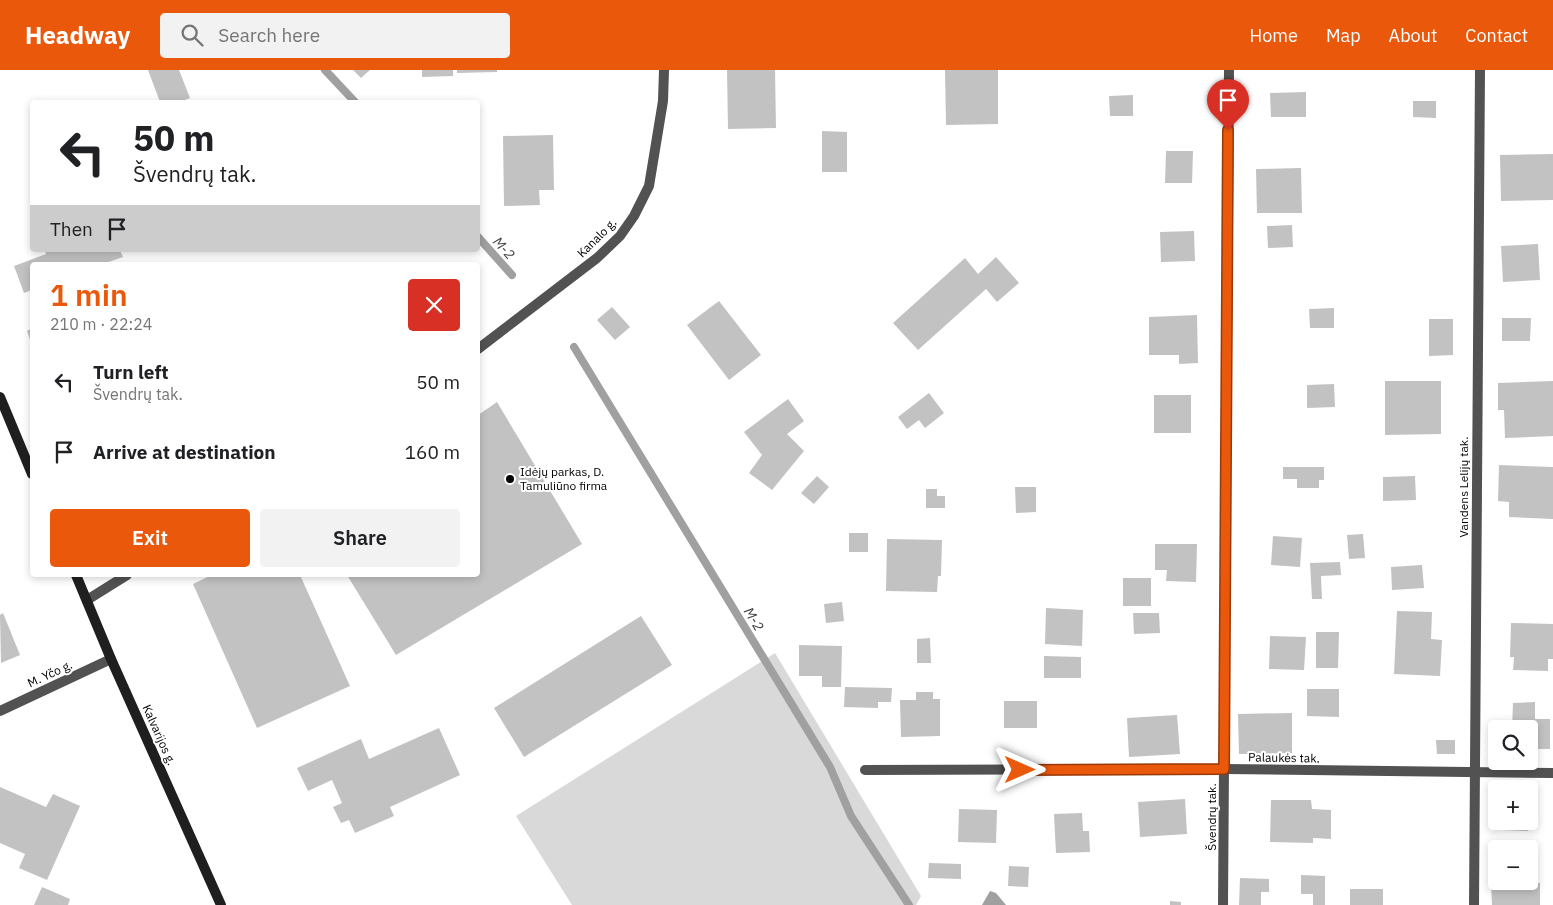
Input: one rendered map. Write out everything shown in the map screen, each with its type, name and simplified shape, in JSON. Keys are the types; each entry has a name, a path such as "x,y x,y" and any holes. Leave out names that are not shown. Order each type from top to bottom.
{"main road":[{"path":"0,397 30,469"},
{"name":"Kalvarijos g.","path":"77,577 111,659 221,905"}],"street":[{"name":"Kanalo g.","path":"480,347 597,258 620,236 634,216 649,186 664,101 664,70"},
{"name":"Švendrų tak.","path":"1223,905 1229,70"},
{"name":"Vandens Lelijų tak.","path":"1474,905 1480,70"},
{"path":"87,600 124,577"},
{"name":"M. Yčo g.","path":"0,711 111,659"},
{"name":"Palaukės tak.","path":"865,770 1224,769 1553,773"}],"shaded area":[{"path":"775,653 921,896 916,905 572,905 516,816"},
{"path":"990,891 996,893 1006,905 982,905"}],"building":[{"path":"148,70 179,70 190,98 185,100 159,100"},
{"path":"353,70 370,70 361,78"},
{"path":"422,70 453,70 453,76 422,77"},
{"path":"457,70 497,70 497,72 457,73"},
{"path":"727,70 775,70 776,128 728,129"},
{"path":"945,70 998,70 998,124 946,125"},
{"path":"1306,92 1306,117 1271,117 1270,93"},
{"path":"1133,95 1133,116 1110,116 1109,96"},
{"path":"1413,101 1436,101 1436,118 1413,117"},
{"path":"822,131 847,132 847,172 822,172"},
{"path":"553,135 554,190 539,190 540,205 504,206 503,136"},
{"path":"1166,151 1193,151 1192,183 1165,183"},
{"path":"1553,154 1553,200 1501,201 1500,155"},
{"path":"1301,168 1302,213 1257,213 1256,169"},
{"path":"1292,225 1293,247 1268,248 1267,226"},
{"path":"1194,231 1195,261 1161,262 1160,232"},
{"path":"1538,244 1540,280 1503,282 1501,246"},
{"path":"46,252 121,252 123,257 109,262 30,262 30,291 24,293 14,266 46,254"},
{"path":"996,257 1019,283 997,302 986,289 918,350 893,323 965,258 978,274"},
{"path":"719,301 761,355 729,380 687,325"},
{"path":"612,307 630,327 615,340 597,320"},
{"path":"1334,308 1334,328 1310,328 1309,309"},
{"path":"1197,315 1198,363 1179,364 1179,355 1149,355 1149,317"},
{"path":"1502,318 1531,318 1530,341 1502,341"},
{"path":"1429,319 1453,319 1453,355 1429,356"},
{"path":"1385,381 1441,381 1441,434 1385,435"},
{"path":"1553,381 1553,436 1505,438 1504,410 1498,410 1498,383"},
{"path":"1334,384 1335,407 1307,408 1307,385"},
{"path":"929,393 944,413 925,428 919,420 907,429 898,417"},
{"path":"1154,395 1191,395 1191,433 1154,433"},
{"path":"788,399 804,421 787,434 804,451 772,490 749,473 762,455 744,432"},
{"name":"Idėjų parkas, D. Tamuliūno firma","path":"497,402 582,544 396,655 348,577 480,577 480,414"},
{"path":"1499,465 1553,467 1553,519 1509,517 1509,502 1498,501"},
{"path":"1283,467 1324,467 1324,480 1319,480 1319,488 1297,488 1297,479 1283,479"},
{"path":"817,476 829,487 814,504 801,493"},
{"path":"1415,476 1416,500 1383,501 1383,477"},
{"path":"1015,487 1036,487 1036,512 1016,513"},
{"path":"926,489 937,489 937,496 945,496 945,508 926,508"},
{"path":"849,533 868,533 868,552 849,552"},
{"path":"1363,534 1365,558 1349,559 1347,535"},
{"path":"1273,536 1302,538 1300,567 1271,565"},
{"path":"887,539 942,540 941,576 938,576 937,592 886,591"},
{"path":"1155,544 1197,544 1196,582 1166,581 1167,570 1155,570"},
{"path":"1340,562 1341,575 1321,576 1322,599 1312,599 1310,563"},
{"path":"1422,565 1424,588 1392,590 1391,567"},
{"path":"208,577 301,577 350,686 257,728 193,584"},
{"path":"1123,578 1151,578 1151,606 1123,606"},
{"path":"842,602 844,621 826,623 824,604"},
{"path":"1046,608 1083,610 1082,646 1045,644"},
{"path":"1397,611 1432,612 1431,639 1442,640 1440,676 1394,674"},
{"path":"3,613 20,655 1,663 0,615"},
{"path":"1133,613 1159,613 1160,633 1134,634"},
{"path":"641,616 672,665 524,757 494,708"},
{"path":"1511,623 1553,624 1553,659 1548,659 1548,671 1513,670 1514,657 1510,657"},
{"path":"1316,632 1339,632 1338,668 1316,668"},
{"path":"1270,636 1306,637 1304,670 1269,669"},
{"path":"930,638 931,663 917,663 917,639"},
{"path":"799,645 842,646 841,687 822,687 822,676 799,676"},
{"path":"1044,656 1081,657 1081,678 1044,678"},
{"path":"845,687 892,688 891,702 878,702 878,708 844,707"},
{"path":"1307,689 1339,689 1339,717 1307,716"},
{"path":"916,692 933,692 933,699 940,699 940,736 901,737 900,700 916,700"},
{"path":"1004,701 1037,701 1037,728 1004,728"},
{"path":"1535,702 1535,719 1550,719 1550,749 1538,749 1538,720 1512,720 1513,703"},
{"path":"1292,713 1292,753 1239,754 1238,714"},
{"path":"1177,715 1180,754 1129,757 1127,718"},
{"path":"439,728 460,775 390,807 394,816 355,833 349,820 341,823 333,807 342,803 332,780 308,791 297,768 361,739 369,759"},
{"path":"1436,740 1455,740 1455,754 1437,754"},
{"path":"0,787 46,807 53,794 80,806 47,880 19,868 25,854 0,843"},
{"path":"1185,799 1187,834 1140,837 1138,802"},
{"path":"1271,800 1311,800 1312,809 1331,810 1331,839 1313,838 1313,843 1270,842"},
{"path":"959,809 997,810 996,843 958,842"},
{"path":"1082,813 1083,831 1089,831 1090,852 1056,853 1054,814"},
{"path":"929,863 961,864 961,879 928,878"},
{"path":"1009,866 1029,867 1028,887 1008,886"},
{"path":"1301,875 1325,876 1325,905 1313,905 1313,894 1301,894"},
{"path":"1240,878 1269,879 1269,892 1261,892 1261,905 1239,905"},
{"path":"1538,883 1540,883 1540,905 1492,905 1491,890 1538,890"},
{"path":"42,887 70,899 68,905 34,905"},
{"path":"1350,889 1383,889 1383,905 1350,905"},
{"path":"1170,901 1181,902 1181,905 1170,905"}],"waterway":[{"name":"M-2","path":"325,70 353,100"},
{"name":"M-2","path":"480,239 512,275"},
{"name":"M-2","path":"574,347 830,767 851,816 909,905"}],"place":[{"name":"Idėjų parkas, D. Tamuliūno firma","path":"510,479"}],"route":[{"path":"1020,770 1224,769 1228,130"}]}
